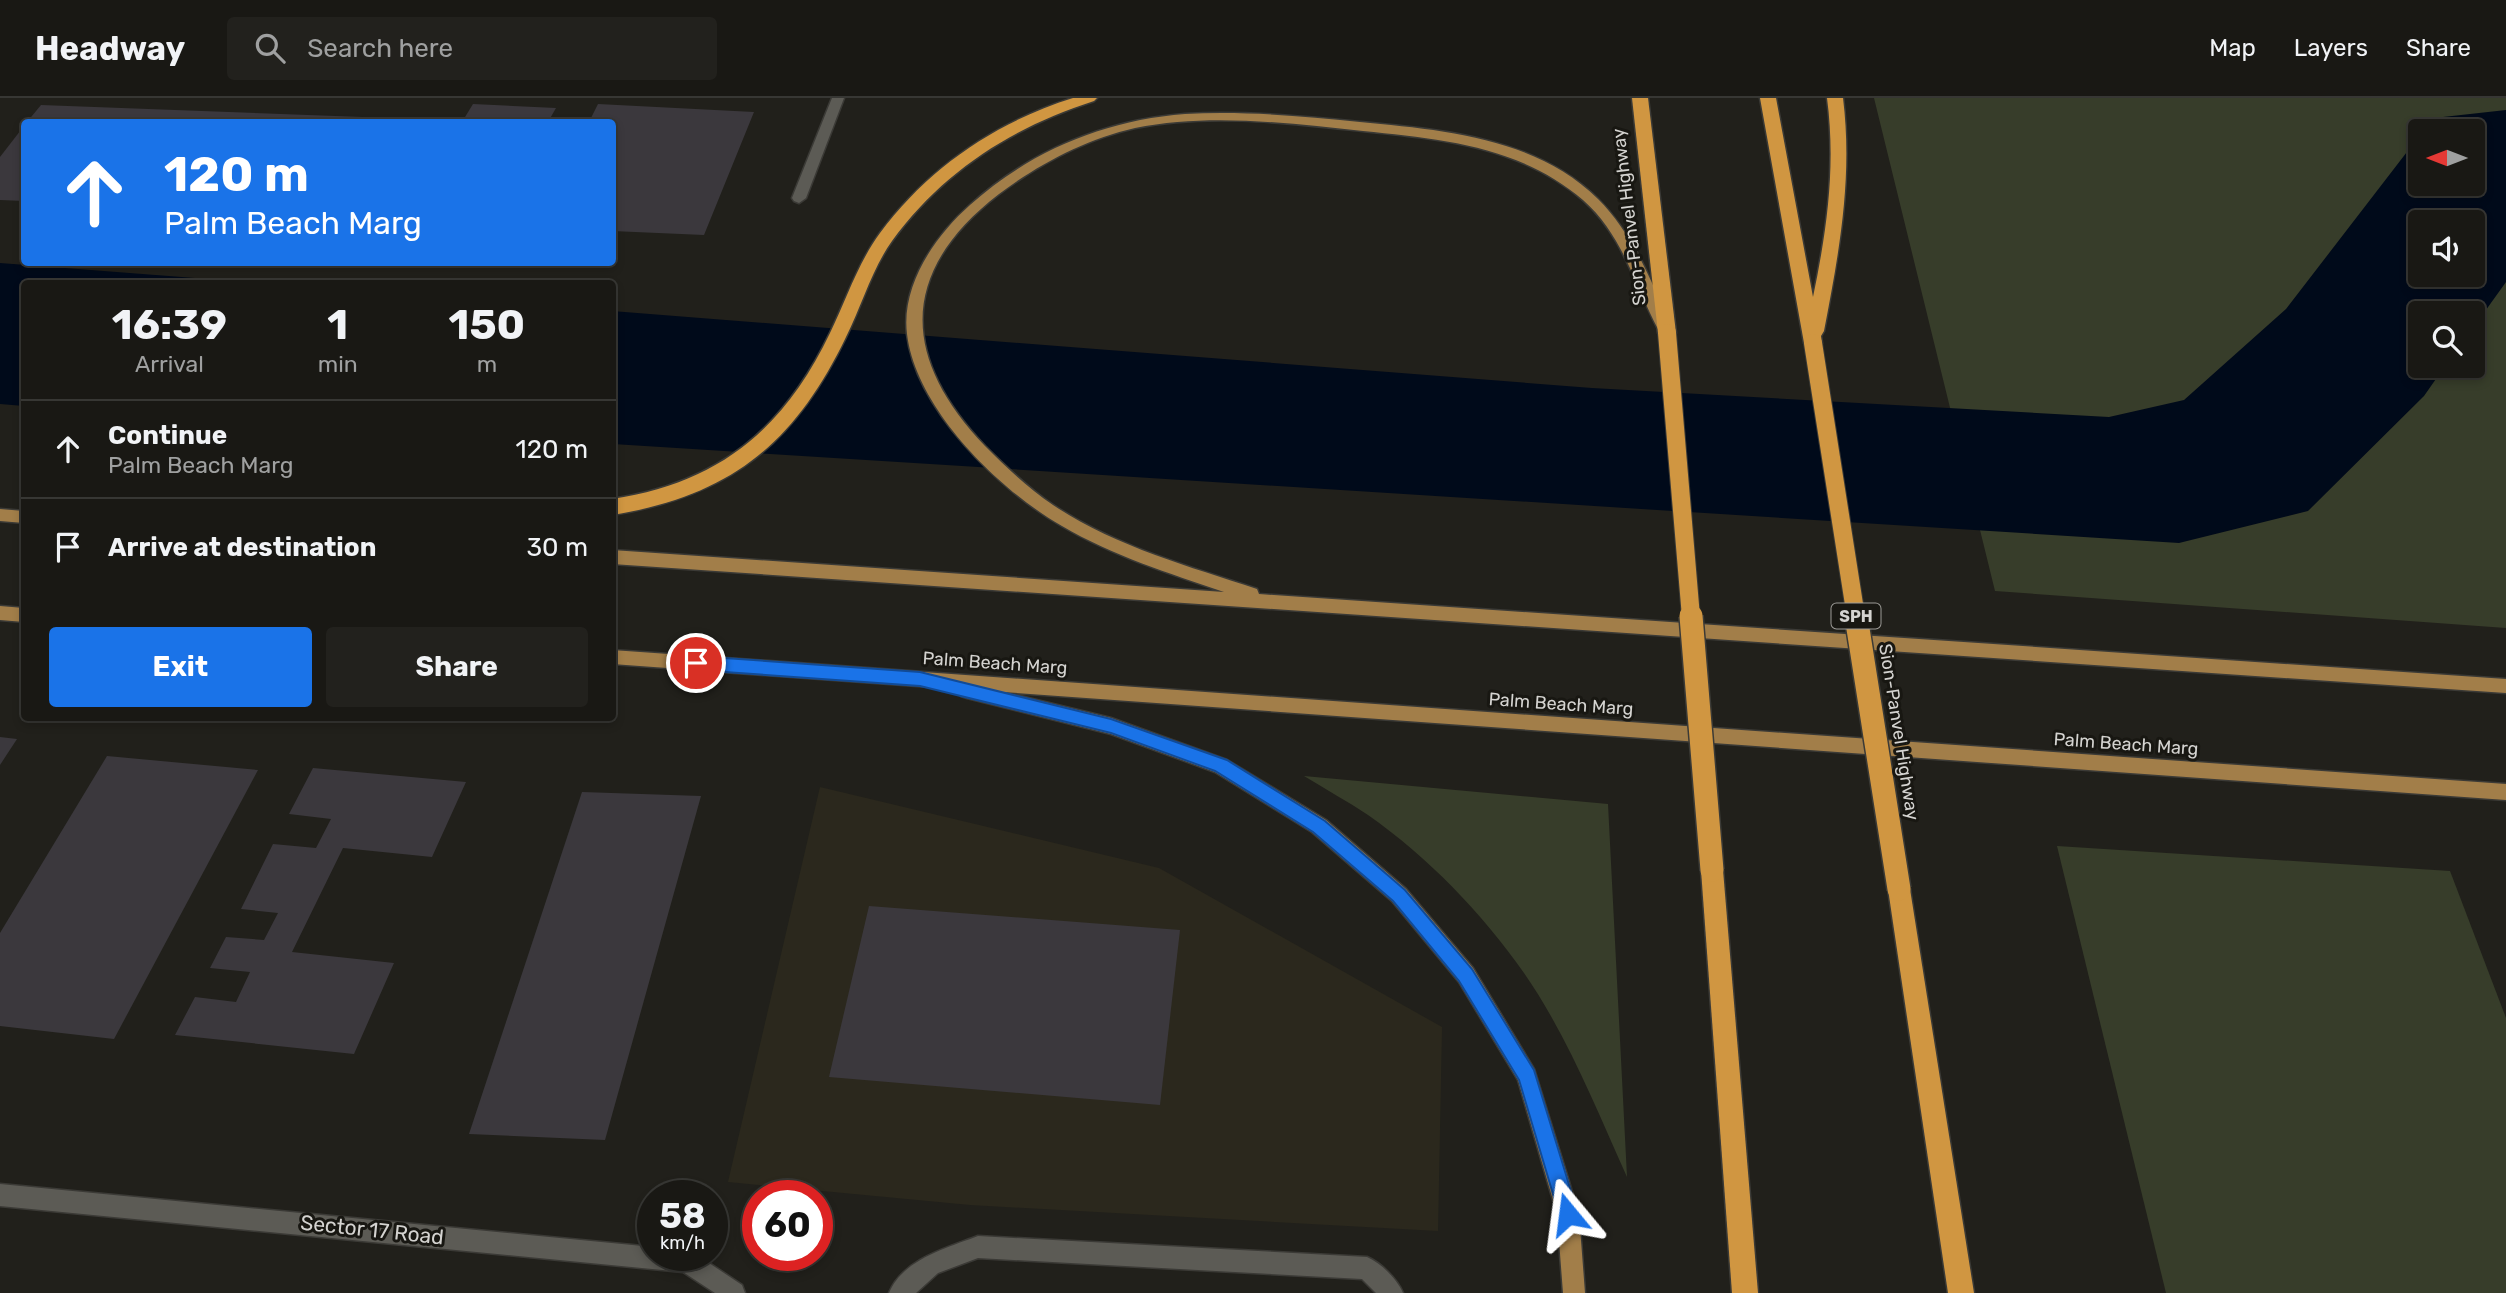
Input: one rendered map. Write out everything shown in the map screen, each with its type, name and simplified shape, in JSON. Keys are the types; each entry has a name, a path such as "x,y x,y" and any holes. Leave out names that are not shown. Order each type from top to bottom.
{"highway":[{"path":"616,508 701,483 761,445 797,408 833,346 885,239 930,186 987,140 1051,109 1089,98"},
{"name":"Sion-Panvel Highway","path":"1640,98 1667,333 1745,1293"},
{"name":"Sion-Panvel Highway","path":"1768,98 1813,343 1961,1293"},
{"path":"1813,343 1833,237 1840,173 1835,98"}],"main road":[{"path":"1275,602 1149,560 1066,521 988,461 953,421 927,378 913,336 915,300 929,263 956,226 982,200 1020,172 1104,134 1156,121 1212,117 1417,131 1471,140 1517,154 1554,172 1591,200 1625,239 1667,333"},
{"path":"0,515 21,517"},
{"path":"616,557 2506,686"},
{"path":"0,613 21,615"},
{"name":"Palm Beach Marg","path":"616,657 2506,792"},
{"path":"920,679 1111,726 1221,766 1319,826 1399,895 1466,975 1527,1076 1568,1214 1574,1293"}],"street":[{"path":"799,198 838,98"},
{"name":"Sector 17 Road","path":"0,1195 687,1261 734,1293"},
{"path":"900,1293 931,1265 978,1247 1367,1268 1392,1293"}],"shaded area":[{"path":"820,787 1159,868 1442,1027 1438,1231 970,1205 833,1192 833,1180 728,1182"}],"green space":[{"path":"1874,98 2506,98 2506,628 1995,591"},
{"path":"1304,776 1608,804 1627,1177 1554,1021 1508,951 1453,887 1412,849 1368,815"},
{"path":"2057,846 2450,871 2506,1018 2506,1293 2166,1293"}],"water":[{"path":"2506,110 2506,282 2485,311 2485,301 2408,301 2408,378 2437,378 2424,396 2308,511 2179,543 616,444 616,311 1592,388 2109,417 2184,400 2286,309 2408,151 2408,196 2485,196 2485,119 2433,119"},
{"path":"0,263 220,280 21,280 21,406 0,404"}],"building":[{"path":"473,104 556,108 550,119 464,119"},
{"path":"598,104 754,112 704,235 616,231 616,119 590,119"},
{"path":"41,105 417,119 29,119"},
{"path":"21,130 21,201 0,200 0,157"},
{"path":"0,737 17,739 0,765"},
{"path":"107,756 258,770 114,1039 0,1026 0,933"},
{"path":"313,768 466,782 432,857 343,848 292,952 394,963 354,1054 175,1035 195,997 236,1002 250,972 210,968 226,937 264,940 278,913 241,909 273,844 316,848 331,819 289,814"},
{"path":"582,792 701,796 605,1140 469,1134"},
{"path":"869,906 1180,930 1160,1105 829,1077"}],"route":[{"path":"696,663 920,679 1111,726 1221,766 1319,826 1399,895 1466,975 1527,1076 1568,1214"}]}
